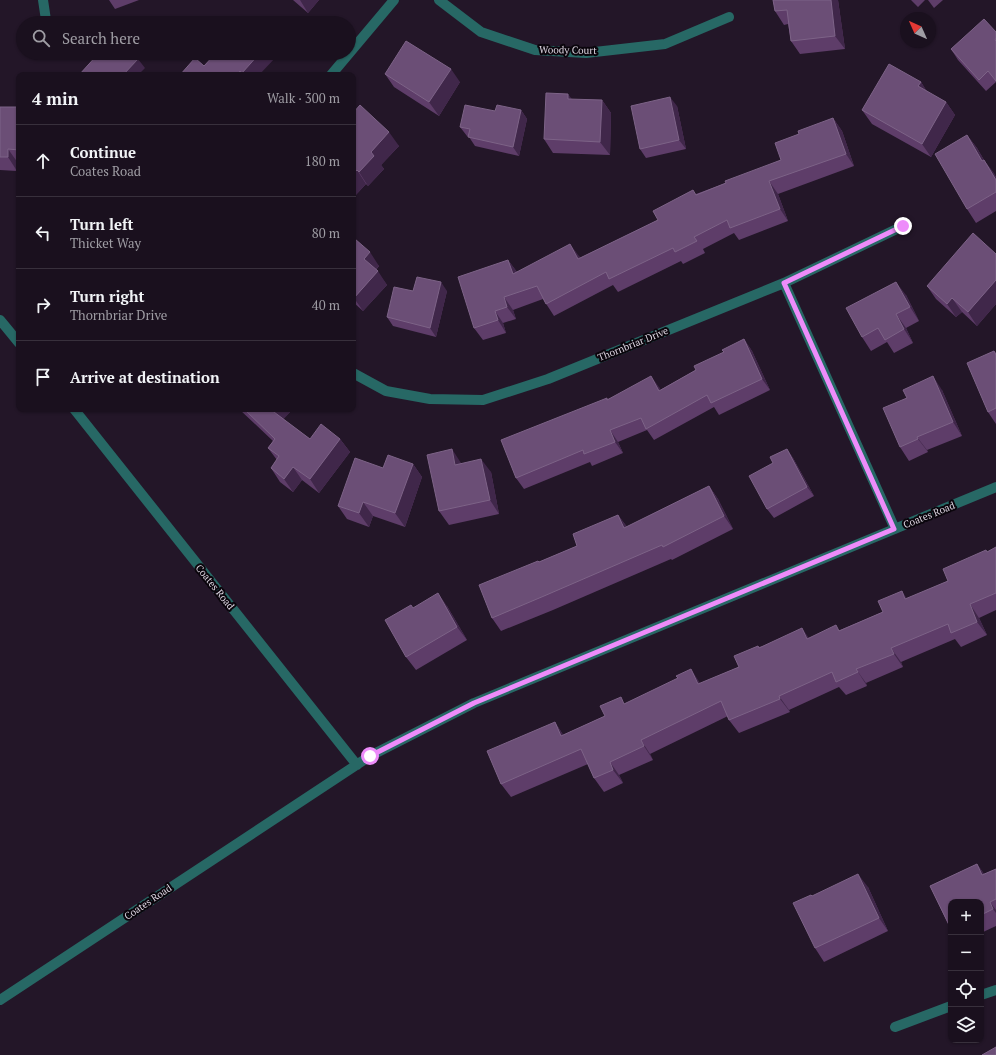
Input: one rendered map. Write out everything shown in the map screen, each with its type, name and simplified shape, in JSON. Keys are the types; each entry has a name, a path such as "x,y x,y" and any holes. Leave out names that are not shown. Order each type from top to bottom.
{"street":[{"path":"43,0 45,16"},
{"path":"356,45 394,0"},
{"name":"Woody Court","path":"439,0 481,32 535,50 586,53 665,44 729,17"},
{"path":"333,72 343,60"},
{"name":"Thornbriar Drive","path":"356,375 386,391 430,400 483,400 548,379 784,283 903,226"},
{"path":"784,283 894,529"},
{"path":"0,320 16,339"},
{"name":"Coates Road","path":"76,412 357,765"},
{"name":"Coates Road","path":"0,1000 370,756 474,703 996,487"},
{"path":"984,994 996,990"},
{"path":"895,1027 948,1007"}],"building":[{"path":"773,0 831,0 835,36 791,41 787,10 775,11"},
{"path":"984,19 996,32 996,81 988,71 979,80 951,49"},
{"path":"406,41 451,69 429,102 385,74"},
{"path":"93,60 137,60 126,72 82,72"},
{"path":"193,60 197,60 204,66 210,60 254,60 243,72 183,72"},
{"path":"889,64 921,82 918,86 946,102 922,144 862,110"},
{"path":"546,93 568,94 568,99 602,100 600,142 544,139"},
{"path":"670,97 679,140 640,149 631,106"},
{"path":"360,105 389,132 371,152 374,156 359,172 357,170 356,171 356,110"},
{"path":"465,105 495,111 497,105 521,110 513,147 468,137 470,129 460,127"},
{"path":"0,107 16,107 16,150 8,149 8,157 0,157"},
{"path":"833,118 846,154 769,181 780,209 730,228 727,220 694,237 697,241 675,252 673,248 609,279 606,272 546,304 537,286 504,297 507,307 495,311 498,320 474,328 458,277 508,260 513,274 570,244 578,259 658,220 653,211 693,190 696,195 726,183 725,181 781,160 775,143 799,134 798,131"},
{"path":"967,135 982,161 984,160 996,180 996,192 967,209 935,154"},
{"path":"973,233 996,254 996,280 968,312 952,298 947,304 927,286"},
{"path":"356,240 370,252 364,259 378,271 356,296"},
{"path":"417,277 441,282 430,328 387,317 394,287 413,291"},
{"path":"896,282 910,307 896,314 904,329 885,340 878,328 862,337 846,308"},
{"path":"744,339 762,379 711,403 707,395 646,429 641,418 610,430 615,442 584,454 583,450 516,478 501,440 607,398 607,400 651,376 659,391 696,370 694,366 724,352 722,350"},
{"path":"994,351 996,355 996,408 988,412 967,363"},
{"path":"933,376 953,422 917,437 918,439 900,447 883,408 907,398 903,390"},
{"path":"247,412 274,412 310,439 321,424 340,439 310,479 293,467 284,479 271,468 279,456 268,448 275,439"},
{"path":"452,449 455,465 481,459 490,500 439,511 427,455"},
{"path":"787,449 807,487 767,509 749,476 773,463 770,457"},
{"path":"388,455 413,464 395,513 363,502 359,513 338,506 355,458 383,468"},
{"path":"709,486 724,516 663,547 662,545 492,618 479,585 577,546 573,534 618,515 624,528"},
{"path":"996,547 996,593 970,604 977,622 951,633 948,624 891,648 894,654 856,669 858,672 836,682 832,672 779,696 780,699 729,720 721,701 641,740 644,746 610,762 613,770 594,778 581,749 501,784 487,751 555,722 561,736 605,716 600,706 621,697 624,704 678,678 676,676 691,669 698,684 739,667 734,656 758,646 759,648 802,628 807,639 836,625 839,631 883,612 878,601 902,591 905,599 948,581 943,569"},
{"path":"438,593 457,627 406,657 385,620 411,605 413,608"},
{"path":"977,864 982,875 996,869 996,899 990,902 993,909 984,914 984,899 948,899 948,923 930,886"},
{"path":"858,874 879,918 815,948 793,903 811,895 812,896"},
{"path":"996,1047 996,1055 982,1055"}],"route":[{"path":"370,756 474,703 894,529 784,283 903,226"}]}
